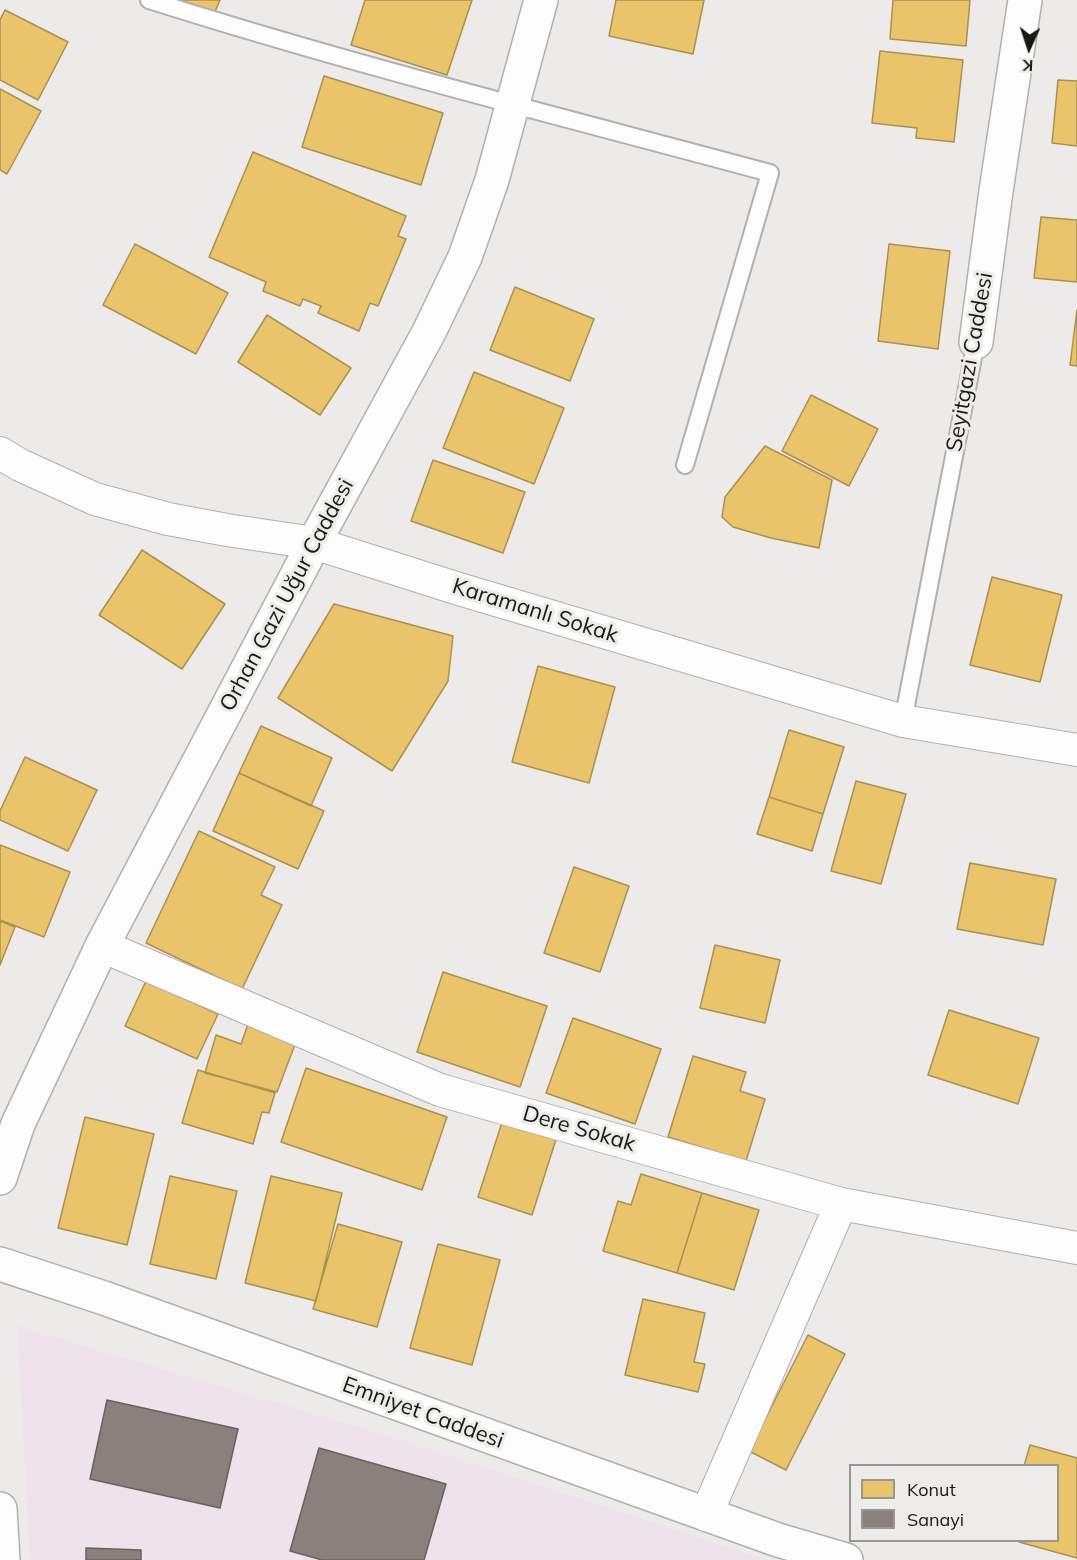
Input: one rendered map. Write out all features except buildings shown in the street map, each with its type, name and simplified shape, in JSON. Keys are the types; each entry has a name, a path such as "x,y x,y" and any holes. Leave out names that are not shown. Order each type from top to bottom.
{"street":[{"name":"Orhan Gazi Uğur Caddesi","path":"0,1178 18,1124 102,946 314,543 429,332 465,257 492,180 541,0"},
{"name":"Seyitgazi Caddesi","path":"975,342 1025,0"},
{"name":"Karamanlı Sokak","path":"0,453 20,465 95,500 168,519 314,543 903,721 1077,750"},
{"name":"Dere Sokak","path":"102,946 440,1090 841,1204 1077,1248"},
{"path":"706,1515 841,1204"},
{"name":"Emniyet Caddesi","path":"0,1264 104,1298 706,1515 779,1550 846,1560"},
{"path":"0,1509 3,1560"}],"lane":[{"path":"149,0 248,32 358,63 770,173 685,465"},
{"name":"Seyitgazi Caddesi","path":"903,721 975,342"}],"shaded area":[{"path":"17,1326 393,1437 766,1560 30,1560"}]}
